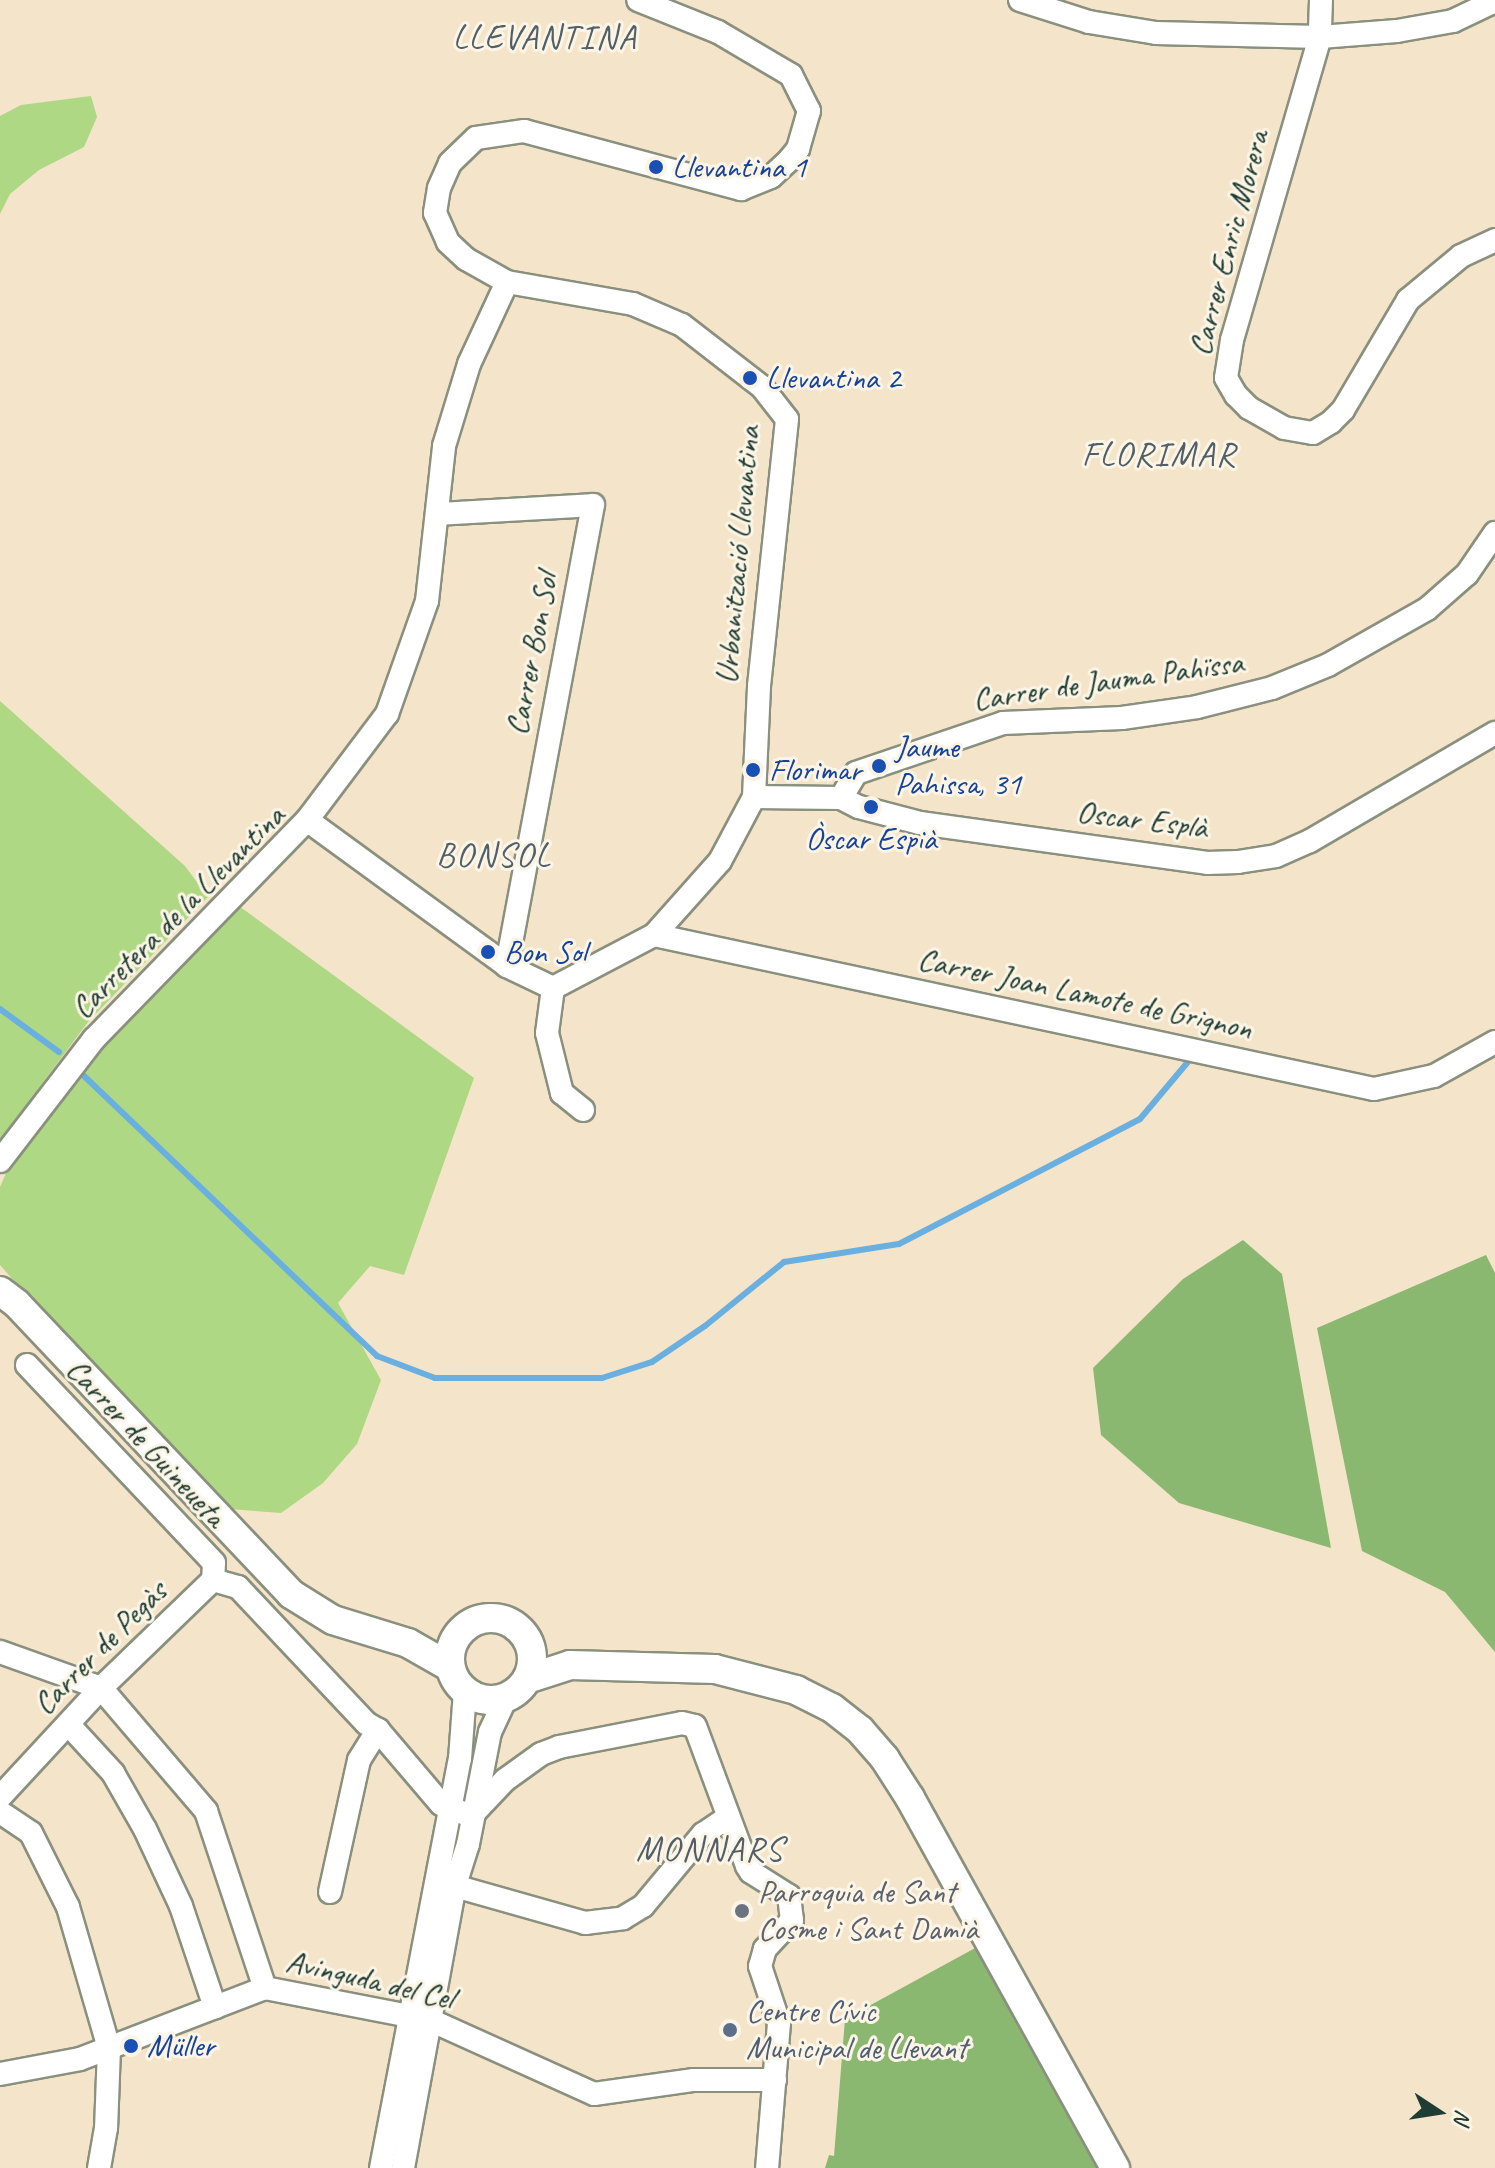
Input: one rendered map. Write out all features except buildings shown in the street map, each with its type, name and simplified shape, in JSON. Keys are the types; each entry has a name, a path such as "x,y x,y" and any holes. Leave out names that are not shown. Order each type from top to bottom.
{"street":[{"name":"Urbanització Llevantina","path":"638,0 718,32 791,75 809,111 798,149 771,177 741,189 524,131 476,138 450,163 439,188 435,213 448,242 466,259 507,282 654,310 682,325 762,387 787,419 759,686 754,797"},
{"path":"1020,0 1089,22 1156,33 1320,37 1397,31 1453,21 1495,1"},
{"name":"Carrer Enric Morera","path":"1321,0 1320,37 1232,340 1226,378 1236,395 1249,408 1284,428 1313,433 1343,410 1408,300 1461,256 1495,240"},
{"path":"307,820 387,714 427,601 444,446 469,364 507,282"},
{"name":"Carrer Bon Sol","path":"438,514 593,505 507,966"},
{"name":"Carrer de Jauma Pahïssa","path":"841,798 856,773 1003,723 1122,718 1197,707 1272,688 1328,665 1427,609 1467,574 1495,533"},
{"name":"Oscar Esplà","path":"754,797 841,798 859,807 920,823 1207,863 1238,862 1276,856 1310,841 1495,733"},
{"path":"583,1110 562,1093 547,1033 553,988 654,935 720,861 754,797"},
{"name":"Carretera de la Llevantina","path":"0,1161 94,1039 307,820 507,966 553,988"},
{"name":"Carrer Joan Lamote de Grignon","path":"654,935 1374,1089 1434,1076 1495,1042"},
{"path":"0,1291 291,1594 333,1620 408,1643 492,1700 570,1665 715,1669 761,1678 832,1708 860,1730 885,1759 910,1798 1115,2168"},
{"name":"Carrer de Guineueta","path":"27,1365 214,1563 213,1580 238,1587 366,1723 378,1730 441,1804 449,1809"},
{"name":"Carrer de Pegàs","path":"0,1797 101,1688 213,1580"},
{"path":"408,1643 461,1630 471,1622 497,1617 520,1629 528,1639 570,1665"},
{"path":"403,2168 420,2018 445,1883 449,1809 460,1759 458,1679 450,1653 461,1630"},
{"path":"445,1883 471,1816 490,1732 532,1665 528,1639"},
{"path":"0,1652 101,1688 206,1811 265,1988"},
{"path":"471,1816 505,1780 541,1754 559,1747 682,1723 695,1726 727,1818 751,1872 789,1896 792,1920 765,1949 760,1966 779,2023 767,2168"},
{"path":"68,1724 113,1773 145,1829 181,1906 215,2007"},
{"path":"330,1892 359,1760 378,1730"},
{"path":"449,1809 471,1816"},
{"path":"0,1812 31,1833 68,1907 109,2048 106,2128 99,2168"},
{"path":"445,1883 544,1914 585,1923 623,1918 643,1906 703,1834 727,1818"},
{"name":"Avinguda del Cel","path":"0,2074 80,2059 265,1988 420,2018 594,2094 731,2077 775,2080"},
{"path":"381,2168 420,2018"}],"green space":[{"path":"91,96 97,117 84,147 39,170 10,194 0,214 0,116 21,105"},
{"path":"0,701 185,866 208,897 88,1022 0,1140"},
{"path":"235,903 474,1078 404,1275 370,1266 338,1303 381,1380 357,1444 323,1483 281,1513 215,1508 0,1265 0,1187 6,1173 106,1046"},
{"path":"1243,1240 1282,1274 1331,1548 1179,1503 1101,1435 1093,1368 1183,1279"},
{"path":"1486,1255 1495,1273 1495,1652 1445,1592 1362,1551 1317,1328"},
{"path":"988,1941 1115,2168 825,2168 829,2155 834,2156 845,2019"}],"waterway":[{"path":"0,1009 59,1052"},
{"path":"83,1075 377,1356 435,1378 602,1378 652,1362 705,1326 784,1262 899,1244 1140,1119 1192,1057"}],"place":[{"name":"Llevantina 1","path":"656,167"},
{"name":"Llevantina 2","path":"750,378"},
{"name":"Jaume Pahissa, 31","path":"879,766"},
{"name":"Florimar","path":"753,770"},
{"name":"Òscar Espià","path":"871,807"},
{"name":"Bon Sol","path":"488,952"},
{"name":"Parroquia de Sant Cosme i Sant Damià","path":"742,1911"},
{"name":"Centre Cívic Municipal de Llevant","path":"730,2030"},
{"name":"Müller","path":"131,2046"}],"district":[{"name":"LLEVANTINA","path":"545,37"},
{"name":"FLORIMAR","path":"1159,454"},
{"name":"BONSOL","path":"494,855"},
{"name":"MONNARS","path":"710,1849"}]}
